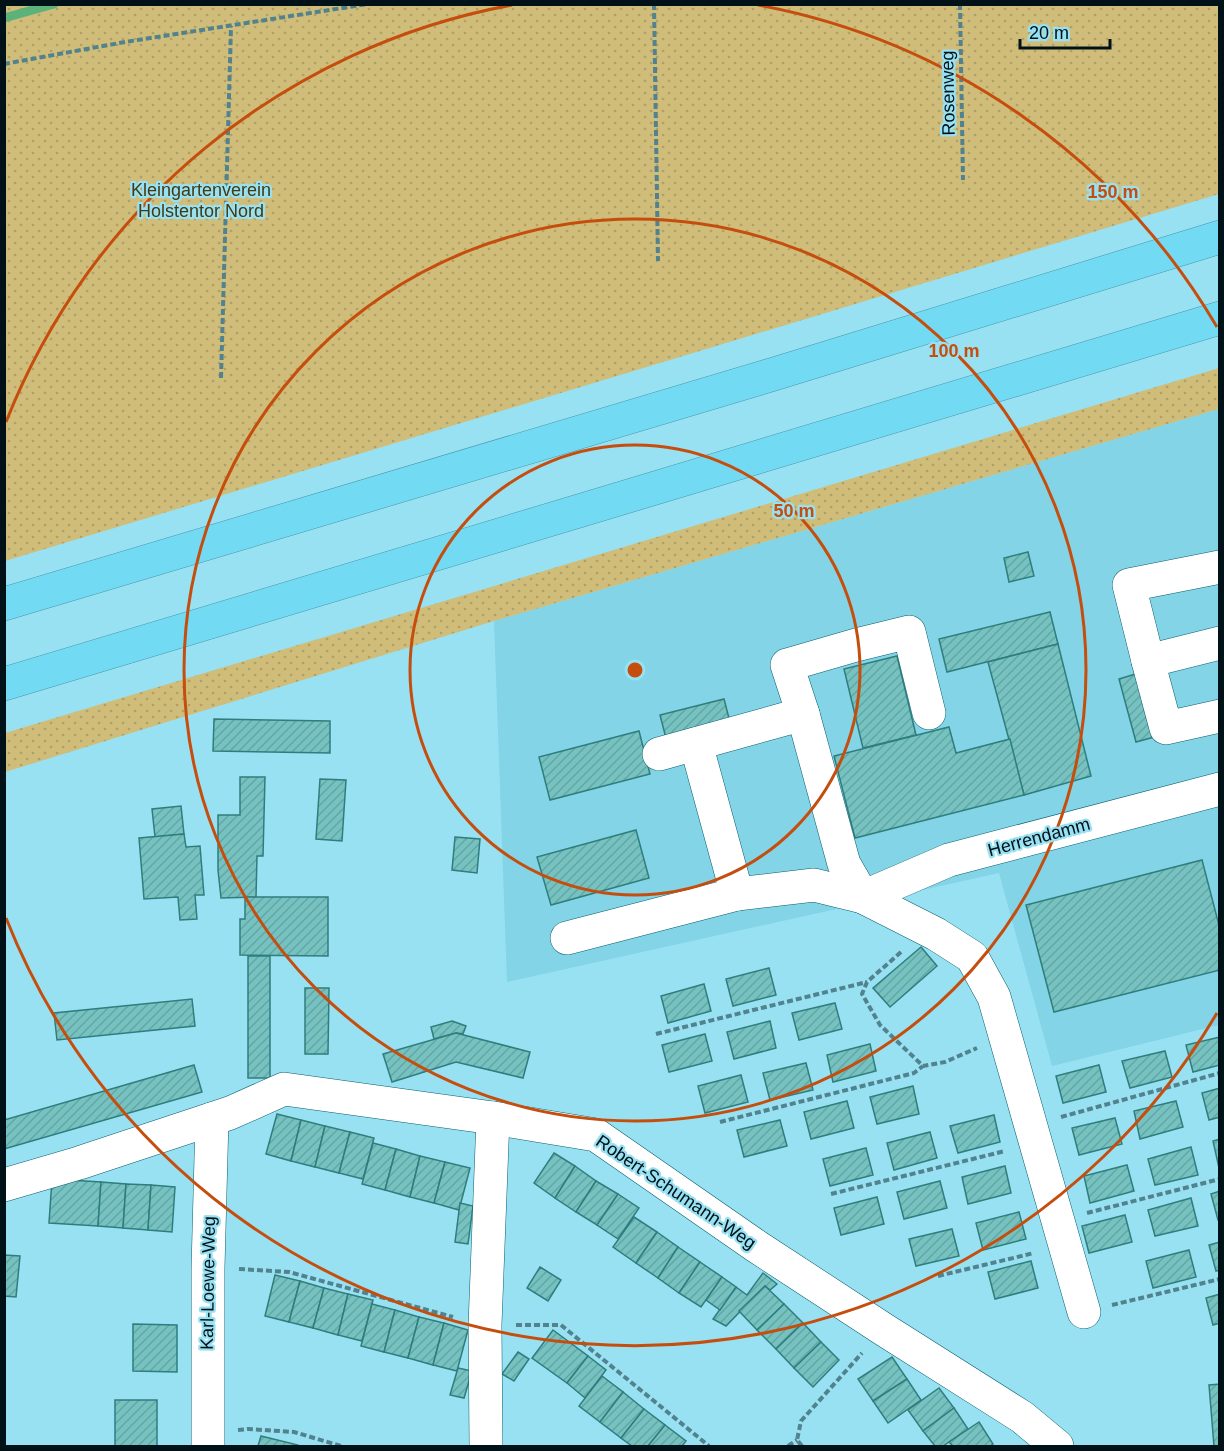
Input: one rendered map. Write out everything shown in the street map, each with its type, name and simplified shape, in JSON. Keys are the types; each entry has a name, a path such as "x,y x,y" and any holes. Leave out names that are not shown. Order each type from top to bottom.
{"highway":[{"path":"4,604 797,367 1220,237"},
{"path":"4,684 1220,318"}],"street":[{"path":"1220,567 1129,585 1166,728 1220,716"},
{"path":"863,897 844,864 804,714 787,664 909,632 929,713"},
{"path":"1148,661 1220,643"},
{"path":"659,754 804,714"},
{"path":"696,744 737,894"},
{"name":"Herrendamm","path":"863,897 949,860 1220,789"},
{"path":"567,938 737,894 814,885 863,897 927,930 972,957 994,997 1084,1312"},
{"path":"4,1185 79,1163 230,1113 285,1089 493,1118 485,1325 486,1446"},
{"name":"Robert-Schumann-Weg","path":"493,1118 596,1135 756,1246 1022,1417 1058,1446"},
{"name":"Karl-Loewe-Weg","path":"208,1439 208,1268 212,1119"}],"path":[{"path":"4,64 125,42 368,4"},
{"path":"654,4 658,261"},
{"name":"Rosenweg","path":"960,4 963,180"},
{"path":"221,378 231,26"},
{"path":"923,1066 879,1025 862,994 867,982 927,930"},
{"path":"656,1034 867,982"},
{"path":"720,1122 914,1073 923,1066 945,1062 992,1041 1003,1029"},
{"path":"831,1194 1033,1134 1220,1073"},
{"path":"938,1276 1220,1179"},
{"path":"208,1268 289,1272 485,1325 561,1325 709,1446"},
{"path":"1084,1312 1220,1279"},
{"path":"788,1446 797,1440 801,1421 883,1329"},
{"path":"208,1439 248,1429 294,1432 341,1446"},
{"path":"797,1440 802,1446"}],"shaded area":[{"path":"1219,409 1219,1025 1052,1066 999,873 507,982 494,621"}],"green space":[{"name":"Kleingartenverein Holstentor Nord","path":"5,4 1219,5 1219,194 5,561"},
{"path":"1219,368 1219,409 494,621 5,772 5,733"}],"building":[{"path":"1028,552 1034,576 1009,582 1004,558"},
{"path":"1050,612 1058,644 947,672 939,639"},
{"path":"1058,644 1091,776 1024,795 988,662"},
{"path":"897,656 916,735 863,748 844,669"},
{"path":"1142,672 1158,736 1136,742 1119,679"},
{"path":"724,699 731,726 667,742 660,715"},
{"path":"214,719 330,721 330,753 213,751"},
{"path":"949,727 956,753 1010,739 1024,795 855,838 834,756"},
{"path":"639,731 650,774 550,800 539,757"},
{"path":"240,777 265,777 263,856 257,856 256,897 221,898 218,870 218,815 240,815"},
{"path":"320,779 346,780 342,841 316,839"},
{"path":"181,806 184,834 155,837 152,809"},
{"path":"636,830 649,878 551,905 537,857"},
{"path":"184,834 186,847 200,846 204,895 195,895 197,919 180,920 178,897 144,899 139,838"},
{"path":"455,837 480,839 477,873 452,870"},
{"path":"1202,860 1220,929 1220,970 1054,1012 1026,905"},
{"path":"245,897 328,897 328,956 240,955 240,919 245,919"},
{"path":"921,947 937,966 890,1007 873,988"},
{"path":"248,956 270,956 270,1078 248,1078"},
{"path":"769,968 776,995 733,1006 726,979"},
{"path":"704,984 711,1011 668,1023 661,996"},
{"path":"305,988 329,988 328,1054 305,1054"},
{"path":"192,999 195,1026 57,1040 54,1013"},
{"path":"835,1003 842,1029 799,1040 792,1013"},
{"path":"452,1021 466,1026 463,1034 456,1033 434,1039 431,1027"},
{"path":"770,1021 776,1048 734,1059 727,1032"},
{"path":"456,1033 530,1052 523,1078 456,1062 392,1082 383,1054"},
{"path":"705,1034 712,1061 669,1072 662,1045"},
{"path":"1220,1037 1220,1065 1193,1072 1186,1045"},
{"path":"870,1044 876,1071 833,1082 827,1055"},
{"path":"1165,1051 1172,1077 1130,1088 1122,1061"},
{"path":"806,1063 813,1090 770,1100 763,1073"},
{"path":"194,1065 202,1092 4,1149 4,1120"},
{"path":"1099,1065 1106,1092 1063,1103 1056,1076"},
{"path":"741,1075 748,1102 705,1113 698,1086"},
{"path":"913,1086 919,1114 877,1124 870,1097"},
{"path":"1220,1088 1220,1117 1209,1120 1202,1093"},
{"path":"847,1101 854,1128 811,1139 804,1112"},
{"path":"1176,1101 1183,1127 1140,1139 1134,1111"},
{"path":"277,1114 301,1120 291,1161 266,1154"},
{"path":"994,1115 1000,1142 958,1153 950,1126"},
{"path":"1115,1118 1122,1144 1079,1155 1072,1128"},
{"path":"301,1120 325,1126 315,1167 291,1161"},
{"path":"780,1120 787,1146 744,1157 737,1130"},
{"path":"325,1126 350,1132 339,1173 315,1167"},
{"path":"350,1132 374,1138 363,1179 339,1173"},
{"path":"930,1132 937,1158 894,1170 887,1143"},
{"path":"1220,1139 1220,1168 1219,1168 1213,1141"},
{"path":"373,1143 396,1149 385,1190 362,1184"},
{"path":"1191,1147 1198,1175 1155,1185 1148,1159"},
{"path":"866,1148 873,1175 830,1186 823,1159"},
{"path":"396,1149 420,1156 410,1197 385,1190"},
{"path":"554,1153 575,1166 555,1198 534,1183"},
{"path":"420,1156 445,1162 434,1203 410,1197"},
{"path":"445,1162 470,1168 459,1210 434,1203"},
{"path":"1127,1165 1134,1191 1090,1203 1084,1176"},
{"path":"575,1166 596,1181 576,1212 555,1198"},
{"path":"1005,1166 1011,1193 968,1204 962,1177"},
{"path":"52,1179 101,1182 98,1226 49,1223"},
{"path":"596,1181 618,1194 597,1225 576,1212"},
{"path":"940,1181 947,1208 904,1219 897,1192"},
{"path":"101,1182 126,1184 123,1228 98,1226"},
{"path":"126,1184 151,1185 148,1230 123,1228"},
{"path":"151,1185 175,1187 172,1232 148,1230"},
{"path":"1220,1191 1220,1220 1218,1220 1211,1194"},
{"path":"618,1194 639,1208 618,1239 597,1225"},
{"path":"877,1197 884,1224 841,1235 834,1208"},
{"path":"1191,1198 1198,1226 1155,1236 1148,1210"},
{"path":"460,1203 473,1206 468,1244 455,1242"},
{"path":"1019,1212 1026,1239 983,1250 976,1223"},
{"path":"1125,1215 1132,1242 1089,1253 1082,1226"},
{"path":"634,1217 657,1232 636,1263 613,1247"},
{"path":"952,1229 959,1256 916,1266 909,1239"},
{"path":"657,1232 678,1247 658,1278 636,1263"},
{"path":"1220,1242 1220,1270 1216,1271 1209,1245"},
{"path":"678,1247 700,1262 679,1293 658,1278"},
{"path":"1189,1250 1196,1277 1153,1288 1146,1261"},
{"path":"4,1255 20,1256 16,1297 4,1296"},
{"path":"1031,1261 1038,1288 995,1299 988,1272"},
{"path":"700,1262 722,1277 701,1307 679,1293"},
{"path":"540,1267 561,1280 548,1301 527,1288"},
{"path":"763,1273 777,1284 770,1290 765,1286 726,1326 713,1319 736,1287 747,1295"},
{"path":"275,1275 300,1281 289,1322 265,1316"},
{"path":"722,1277 736,1287 720,1310 706,1300"},
{"path":"300,1281 324,1288 313,1328 289,1322"},
{"path":"765,1286 784,1304 757,1330 739,1311"},
{"path":"324,1288 348,1294 338,1335 313,1328"},
{"path":"348,1294 373,1300 362,1341 338,1335"},
{"path":"1220,1294 1220,1323 1213,1325 1206,1298"},
{"path":"372,1304 395,1310 384,1352 361,1346"},
{"path":"784,1304 803,1323 776,1349 757,1330"},
{"path":"395,1310 419,1317 408,1358 384,1352"},
{"path":"419,1317 444,1323 433,1365 408,1358"},
{"path":"444,1323 468,1330 457,1371 433,1365"},
{"path":"803,1323 821,1342 794,1368 776,1349"},
{"path":"133,1324 177,1325 177,1372 133,1371"},
{"path":"553,1330 588,1356 567,1383 532,1358"},
{"path":"821,1342 839,1360 813,1387 794,1368"},
{"path":"518,1352 529,1359 514,1381 502,1374"},
{"path":"588,1356 606,1370 585,1398 567,1383"},
{"path":"892,1357 907,1379 873,1401 858,1379"},
{"path":"458,1368 472,1371 464,1398 450,1395"},
{"path":"602,1376 623,1392 600,1422 579,1406"},
{"path":"907,1379 921,1400 888,1423 873,1401"},
{"path":"1220,1384 1220,1446 1214,1446 1209,1385"},
{"path":"939,1388 954,1408 923,1431 908,1410"},
{"path":"623,1392 644,1409 621,1438 600,1422"},
{"path":"115,1400 157,1400 157,1446 115,1446"},
{"path":"954,1408 968,1429 943,1446 935,1446 923,1431"},
{"path":"644,1409 665,1425 648,1446 632,1446 621,1438"},
{"path":"979,1422 993,1444 990,1446 953,1446 949,1442"},
{"path":"665,1425 686,1441 682,1446 648,1446"},
{"path":"261,1436 298,1445 298,1446 258,1446"}],"waterway":[{"path":"4,18 54,4"}]}
